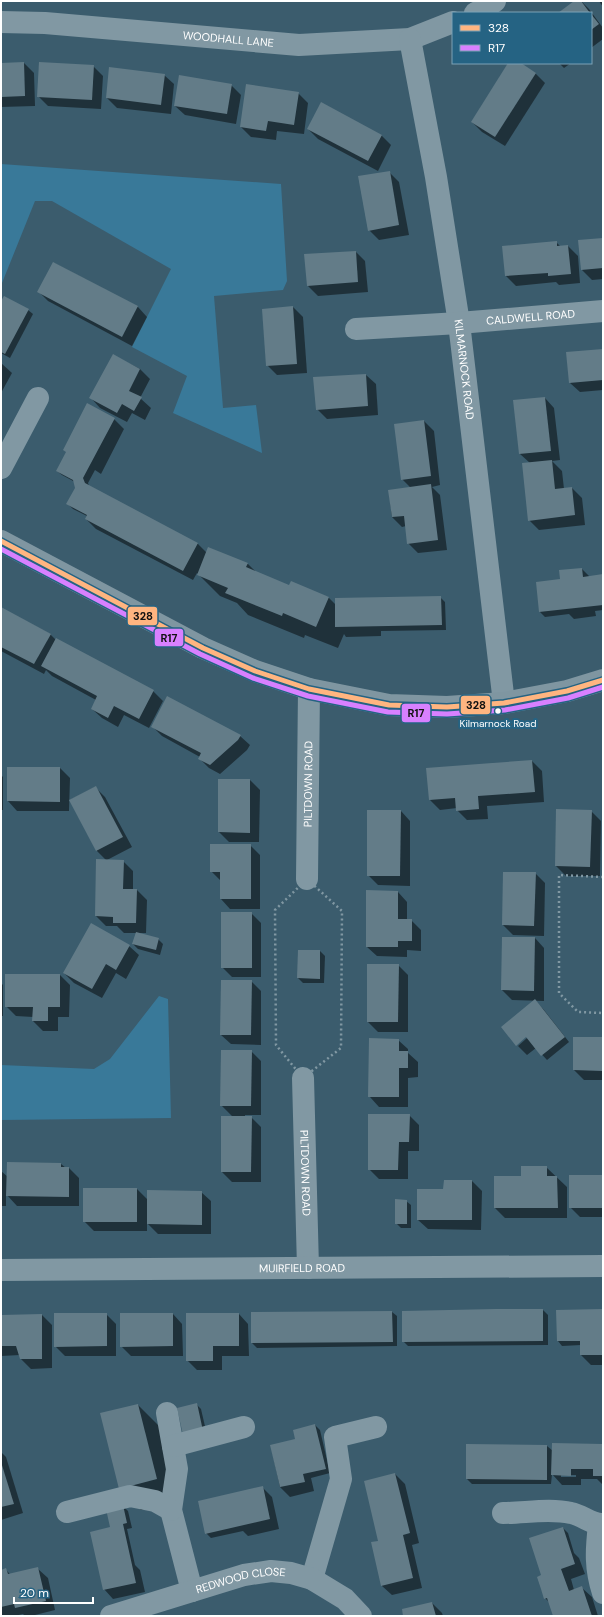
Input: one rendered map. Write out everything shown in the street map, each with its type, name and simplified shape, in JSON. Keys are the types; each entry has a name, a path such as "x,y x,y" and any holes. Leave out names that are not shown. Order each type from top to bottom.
{"main road":[{"path":"1,541 203,648 255,671 309,689 389,705 447,707 504,703 566,691 603,680"}],"street":[{"path":"477,12 496,1"},
{"name":"WOODHALL LANE","path":"1,22 45,23 299,45 410,39 452,22"},
{"name":"KILMARNOCK ROAD","path":"410,39 436,177 459,323 504,703"},
{"name":"CALDWELL ROAD","path":"356,329 459,323 603,311"},
{"path":"1,468 38,398"},
{"name":"PILTDOWN ROAD","path":"307,879 309,689"},
{"name":"PILTDOWN ROAD","path":"304,1078 308,1268"},
{"name":"MUIRFIELD ROAD","path":"1,1270 603,1266"},
{"path":"166,1412 177,1469 170,1510 192,1592"},
{"path":"173,1446 244,1427"},
{"path":"312,1579 341,1479 335,1437 376,1427"},
{"path":"67,1512 130,1496 156,1501 170,1510"},
{"path":"503,1513 560,1511 582,1516 601,1524 596,1559 598,1577 603,1592"},
{"name":"REDWOOD CLOSE","path":"111,1616 244,1575 270,1570 291,1573 312,1579 345,1599 361,1616"}],"path":[{"path":"603,877 559,876 559,994 578,1012 603,1013"},
{"path":"307,879 342,910 341,1048 304,1078 276,1045 275,910 307,879"}],"shaded area":[{"path":"1,164 281,184 287,281 283,290 214,296 223,408 256,405 262,453 173,413 187,376 132,347 171,269 52,201 35,201 2,283 1,282"},
{"path":"159,996 168,999 171,1118 1,1120 1,1065 94,1069 110,1059"}],"building":[{"path":"574,1 581,1 589,12 559,12"},
{"path":"592,15 599,24 592,29"},
{"path":"24,62 25,96 1,97 1,63"},
{"path":"39,62 94,65 92,100 37,97"},
{"path":"507,64 522,64 536,73 495,137 471,122"},
{"path":"109,67 165,74 161,105 106,98"},
{"path":"179,75 232,84 227,114 174,106"},
{"path":"246,84 299,92 294,125 268,121 266,131 240,127"},
{"path":"321,102 382,135 368,161 307,129"},
{"path":"390,171 399,225 368,231 358,176"},
{"path":"603,238 603,268 581,270 578,240"},
{"path":"557,241 557,246 568,245 571,274 548,276 548,273 505,276 502,246"},
{"path":"356,251 358,282 307,286 304,254"},
{"path":"53,262 138,306 122,337 37,292"},
{"path":"4,296 29,309 5,354 1,352 1,301"},
{"path":"293,306 297,364 266,366 262,309"},
{"path":"603,349 603,380 569,383 566,352"},
{"path":"113,354 140,369 129,391 142,397 134,411 122,404 117,413 89,398"},
{"path":"366,374 368,406 316,410 313,377"},
{"path":"545,397 551,451 519,454 513,400"},
{"path":"87,403 115,418 83,478 85,483 198,543 183,571 85,519 87,515 66,504 75,488 73,480 56,471 66,452 63,450"},
{"path":"424,420 431,476 401,480 394,424"},
{"path":"552,460 555,489 572,487 575,515 528,521 522,463"},
{"path":"431,484 438,540 407,544 404,516 392,517 388,490"},
{"path":"208,547 248,563 246,567 289,585 291,581 329,597 316,627 283,613 282,616 225,593 228,588 197,575"},
{"path":"582,568 583,577 603,574 603,605 539,612 536,582 560,579 559,570"},
{"path":"441,596 442,625 335,627 335,598"},
{"path":"1,607 51,634 34,664 1,647"},
{"path":"56,638 154,690 139,719 114,706 108,718 91,709 97,696 41,666"},
{"path":"167,696 241,735 238,740 210,765 198,759 201,753 151,727"},
{"path":"532,760 535,792 478,796 479,809 456,811 455,798 429,800 426,768"},
{"path":"7,767 60,767 60,802 7,801"},
{"path":"218,779 250,779 250,833 218,832"},
{"path":"96,786 123,837 96,851 69,800"},
{"path":"556,809 592,810 590,867 555,866"},
{"path":"367,810 401,810 400,876 367,876"},
{"path":"210,844 251,844 251,899 220,899 220,872 210,872"},
{"path":"96,859 124,860 123,889 137,889 136,923 113,923 113,917 95,916"},
{"path":"503,872 536,872 534,926 502,925"},
{"path":"366,890 398,891 398,919 412,919 412,941 398,941 398,947 366,947"},
{"path":"221,912 252,912 252,968 221,968"},
{"path":"91,923 130,945 116,970 106,964 92,989 63,973"},
{"path":"136,932 159,938 156,950 132,944"},
{"path":"502,937 535,937 534,991 501,990"},
{"path":"298,950 320,950 320,979 297,978"},
{"path":"367,964 399,964 398,1022 367,1022"},
{"path":"5,974 60,974 60,1007 48,1007 48,1021 32,1021 33,1007 5,1007"},
{"path":"221,980 252,980 251,1035 220,1035"},
{"path":"535,999 565,1037 541,1056 526,1037 516,1046 501,1027"},
{"path":"573,1037 603,1037 603,1071 573,1070"},
{"path":"369,1038 399,1039 399,1051 408,1051 408,1068 399,1068 399,1097 368,1097"},
{"path":"221,1050 252,1050 251,1106 220,1106"},
{"path":"368,1114 410,1114 409,1142 399,1142 398,1170 368,1170"},
{"path":"221,1116 252,1116 251,1172 221,1172"},
{"path":"7,1162 61,1163 61,1167 69,1167 69,1197 6,1196"},
{"path":"521,1166 547,1166 547,1176 557,1176 558,1208 494,1208 494,1176 521,1176"},
{"path":"569,1175 603,1175 603,1208 569,1208"},
{"path":"444,1180 472,1180 472,1220 417,1220 417,1189 443,1189"},
{"path":"83,1188 137,1188 137,1222 83,1222"},
{"path":"147,1190 202,1191 202,1225 147,1224"},
{"path":"395,1199 407,1200 407,1224 395,1224"},
{"path":"543,1309 543,1341 402,1342 402,1311"},
{"path":"603,1309 603,1355 580,1355 580,1341 557,1341 556,1310"},
{"path":"392,1311 393,1342 251,1343 251,1312"},
{"path":"54,1313 107,1313 107,1346 54,1347"},
{"path":"120,1313 173,1313 173,1346 120,1347"},
{"path":"186,1313 239,1313 239,1346 213,1346 213,1361 186,1361"},
{"path":"42,1314 42,1359 20,1359 16,1346 1,1346 1,1315"},
{"path":"197,1403 203,1431 183,1435 177,1408"},
{"path":"138,1404 157,1479 119,1489 100,1413"},
{"path":"315,1424 326,1469 303,1474 305,1482 280,1487 270,1445 295,1439 293,1430"},
{"path":"552,1443 603,1444 603,1476 593,1476 593,1469 571,1469 571,1476 551,1475"},
{"path":"466,1444 547,1445 547,1480 466,1479"},
{"path":"1,1462 14,1504 1,1507"},
{"path":"395,1473 410,1533 403,1535 413,1578 381,1586 371,1542 378,1541 364,1481"},
{"path":"263,1486 270,1519 205,1534 198,1501"},
{"path":"123,1505 127,1523 123,1524 136,1583 103,1590 90,1532 110,1527 106,1509"},
{"path":"563,1527 575,1564 561,1569 569,1591 582,1586 592,1616 553,1616 547,1598 544,1599 537,1577 541,1575 529,1538"},
{"path":"38,1567 46,1601 15,1608 14,1604 1,1607 1,1570 6,1568 8,1574"},
{"path":"432,1602 436,1616 403,1616 402,1609"}],"transit line":[{"name":"328","path":"1,541 203,648 255,671 309,689 389,705 447,707 504,703 567,691 603,680"},
{"name":"R17","path":"1,549 200,654 253,678 308,696 388,712 447,714 505,710 568,698 603,687"}],"place":[{"name":"Kilmarnock Road","path":"498,711"}]}
